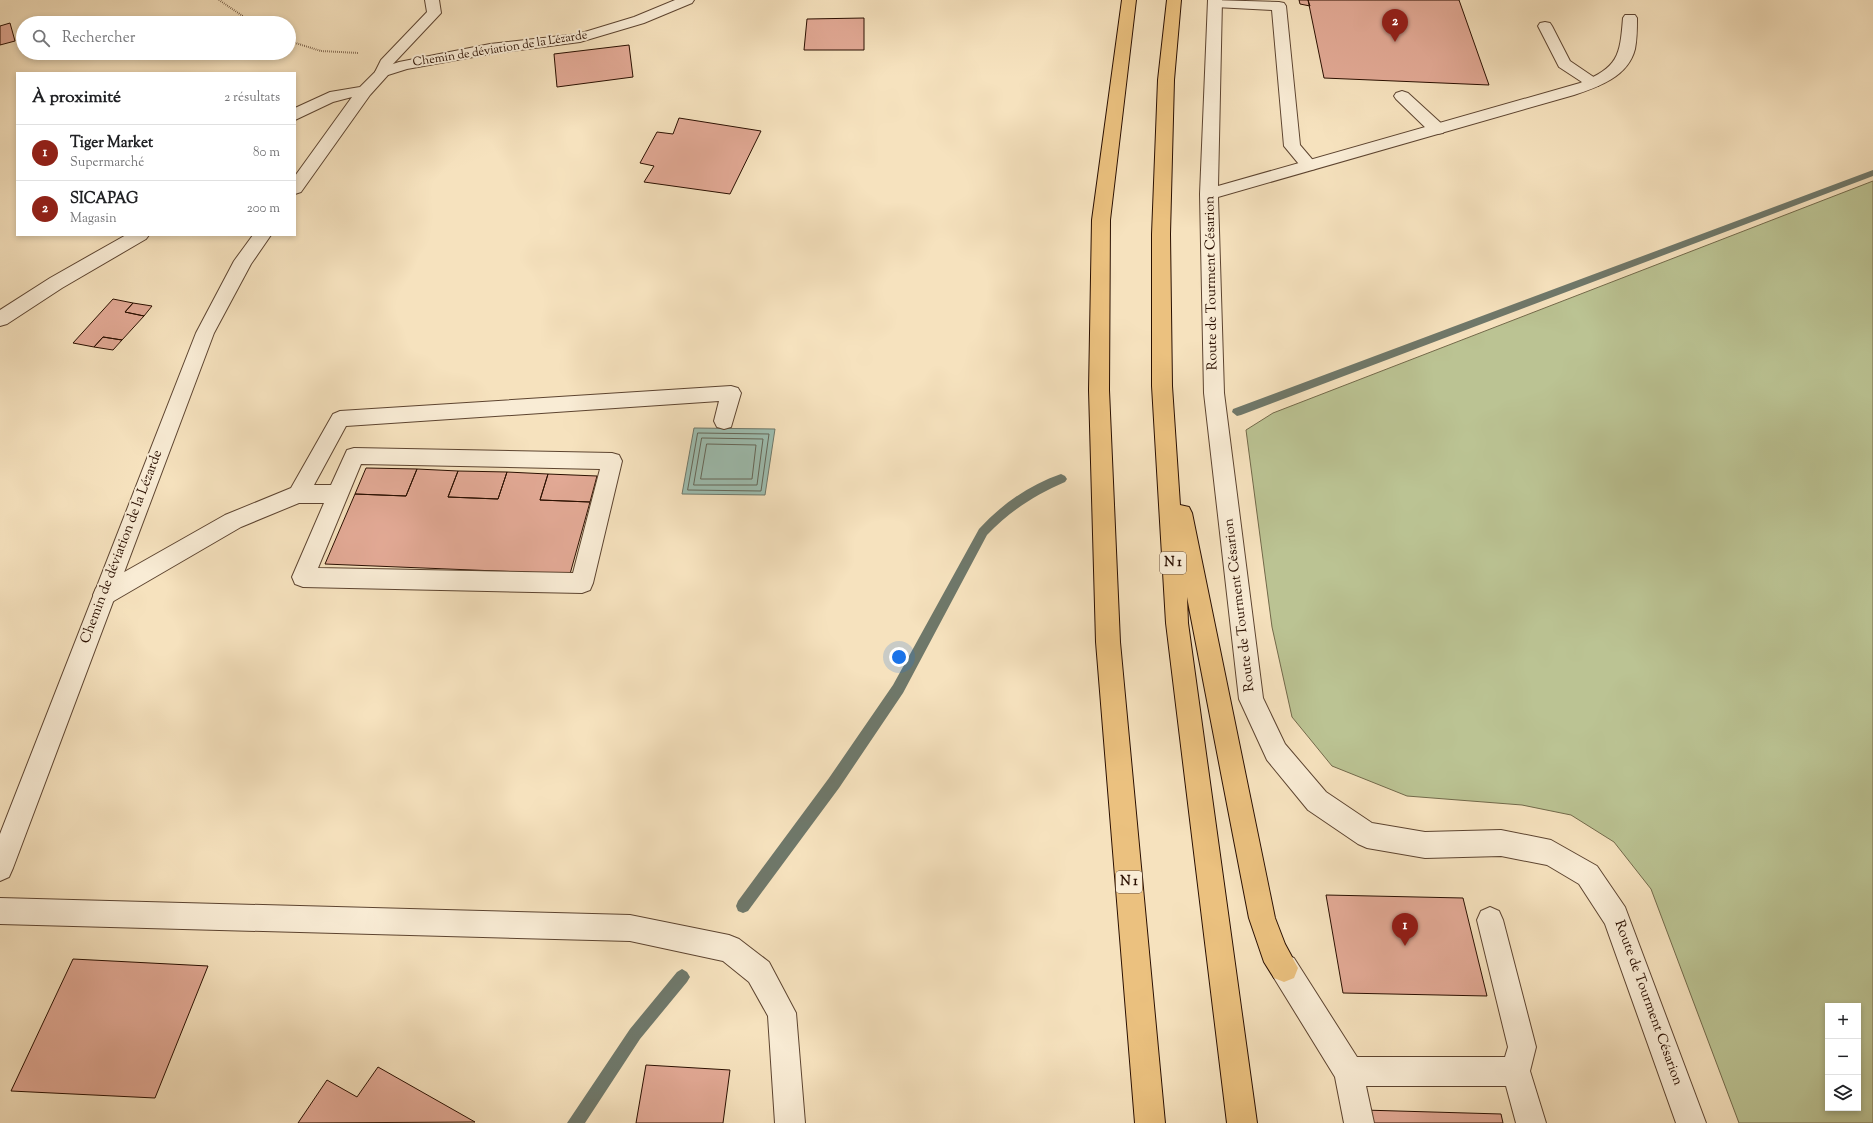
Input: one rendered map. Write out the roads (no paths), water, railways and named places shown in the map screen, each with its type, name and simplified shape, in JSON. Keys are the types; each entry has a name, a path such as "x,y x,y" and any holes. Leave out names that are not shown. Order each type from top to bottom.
{"highway":[{"name":"N 1","path":"1129,0 1101,220 1099,390 1108,642 1150,1123"},
{"name":"N 1","path":"1174,0 1166,80 1161,234 1162,386 1164,428 1177,623 1242,1123"},
{"path":"1164,428 1262,918 1274,952 1284,968"}],"street":[{"path":"384,67 434,12 432,0"},
{"name":"Chemin de déviation de la Lézarde","path":"296,187 364,92 384,67 404,65 490,48 580,38 639,20 687,0"},
{"path":"1215,1 1279,6 1292,146 1309,165"},
{"name":"Route de Tourment Césarion","path":"1215,1 1210,119 1209,194 1215,401 1251,699 1276,752 1317,801 1367,835 1425,845 1501,843 1551,853 1588,875 1616,916 1691,1123"},
{"path":"1209,194 1568,92 1593,83 1608,76 1617,68 1627,52 1630,18"},
{"path":"1545,26 1564,64 1593,83"},
{"path":"296,115 323,99 346,92 364,92"},
{"path":"1402,96 1437,128"},
{"path":"3,314 56,282 138,236"},
{"name":"Chemin de déviation de la Lézarde","path":"0,868 205,333 243,261 261,236"},
{"path":"298,494 340,419 731,393 724,420"},
{"path":"354,456 612,461 582,583 303,577 338,494 354,456"},
{"path":"104,595 233,521 298,494 338,494"},
{"path":"0,911 630,928 729,949 759,972 782,1013 790,1123"},
{"path":"1490,920 1522,1047 1516,1071 1531,1123"},
{"path":"1284,968 1349,1072 1359,1123"},
{"path":"1349,1072 1516,1071"}],"water":[{"path":"694,428 775,429 765,495 682,494"}],"waterway":[{"path":"1237,412 1873,173"},
{"path":"743,906 834,783 898,689 983,532 1009,507 1028,494 1061,479"},
{"path":"575,1123 635,1034 682,977"}],"place":[{"name":"SICAPAG","path":"1395,42"},
{"name":"Tiger Market","path":"1405,946"}]}
